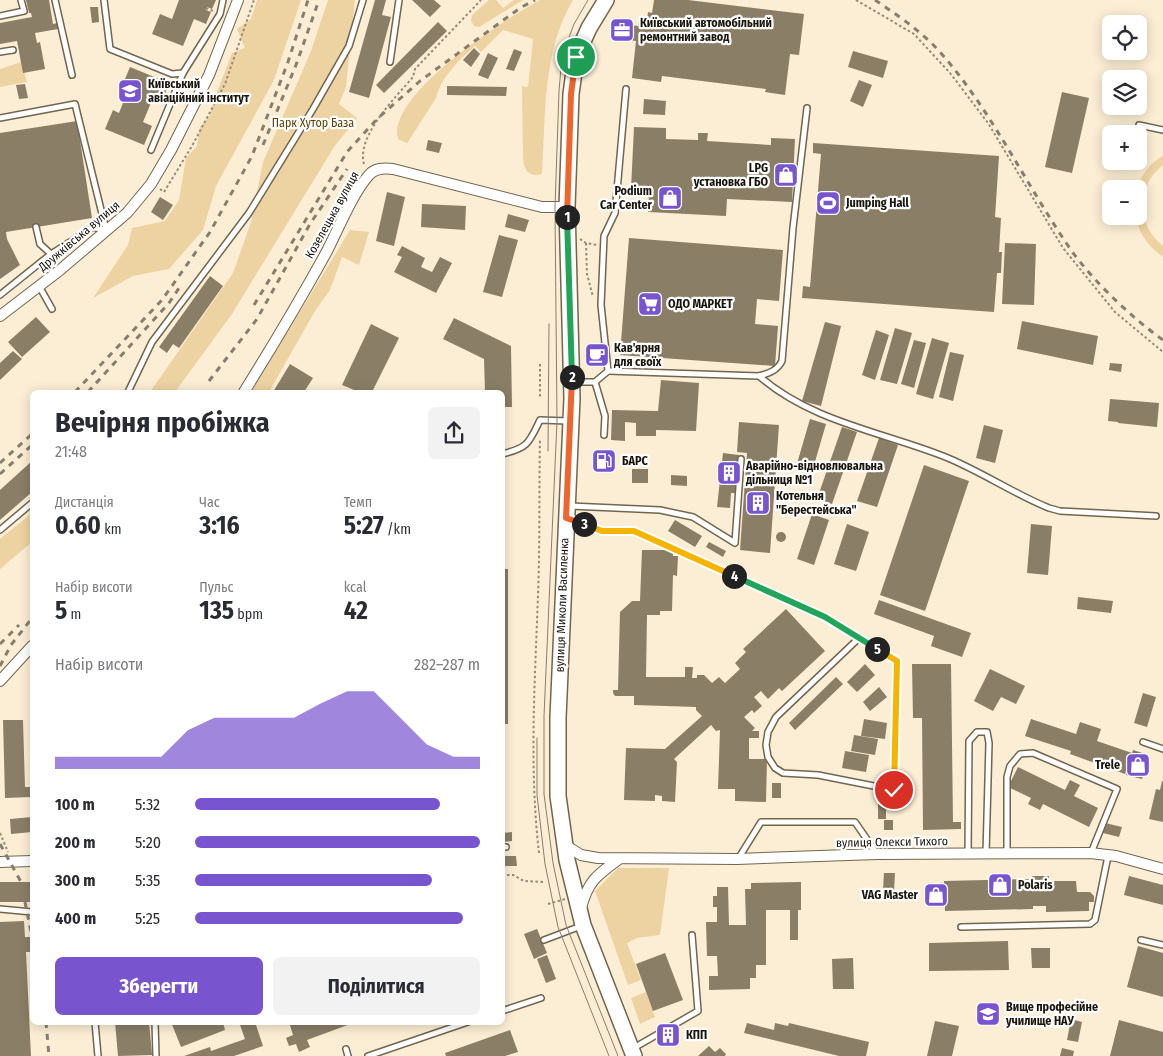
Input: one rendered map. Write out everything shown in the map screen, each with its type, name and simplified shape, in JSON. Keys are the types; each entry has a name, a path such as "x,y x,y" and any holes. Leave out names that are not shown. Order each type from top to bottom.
{"main road":[{"name":"вулиця Миколи Василенка","path":"606,0 589,28 576,57 571,94 567,207 572,382 558,718 558,796 565,845 582,918 633,1052"}],"street":[{"name":"Дружківська вулиця","path":"0,316 127,213 151,184 171,150 209,75 238,0"},
{"name":"Козелецька вулиця","path":"245,390 277,339 368,176 374,170 383,168 393,170 542,206 567,207"},
{"path":"0,681 30,648"},
{"name":"вулиця Олекси Тихого","path":"565,845 581,855 592,858 619,859 737,859 877,854 1090,853 1108,855 1163,869"},
{"path":"582,918 587,887 594,877 619,859"},
{"path":"0,862 30,862"}],"lane":[{"path":"0,16 24,12 21,0"},
{"path":"55,0 72,75"},
{"path":"104,0 110,50 172,74 183,73"},
{"path":"151,150 183,73 218,13 223,0"},
{"path":"129,390 152,342 249,213 313,109 349,46 363,0"},
{"path":"390,62 399,0"},
{"path":"218,13 232,18"},
{"path":"0,52 13,50"},
{"path":"608,371 601,305 603,246 604,236 615,213 626,89"},
{"path":"0,118 75,104 106,231"},
{"path":"572,382 595,382 608,371 759,376 773,372 779,366 782,361 793,228 807,108"},
{"path":"1139,124 1163,130"},
{"path":"36,227 40,244 51,254"},
{"path":"0,295 51,254 93,227 106,231"},
{"path":"39,286 52,309"},
{"path":"759,376 773,388 798,402 850,425 943,456 1049,508 1060,511 1156,516"},
{"path":"595,382 605,416 604,435"},
{"path":"505,453 519,450 528,444 540,420 571,420"},
{"path":"566,512 660,510 693,517 735,543 741,459"},
{"path":"0,530 30,505"},
{"path":"566,512 602,531 634,531 825,617 897,661 894,790 818,775 783,773 775,768 768,757 766,745 768,732 776,717 859,638"},
{"path":"968,854 969,741 977,732 987,732 989,743 986,854"},
{"path":"1143,742 1163,749"},
{"path":"1007,854 1007,777 1010,766 1020,754 1033,752 1117,789 1090,853"},
{"path":"737,859 761,822 855,822 877,854"},
{"path":"961,927 1075,926 1090,924 1095,920 1108,855"},
{"path":"0,908 30,912"},
{"path":"544,940 582,918"},
{"path":"633,1052 698,1011 692,935"},
{"path":"1141,940 1163,945"},
{"path":"505,1010 541,998"},
{"path":"95,1025 98,1056"},
{"path":"155,1025 156,1056"},
{"path":"368,1056 459,1025"},
{"path":"346,1049 348,1056"}],"path":[{"path":"151,184 164,192 192,146 225,84 254,0"},
{"path":"364,162 362,156 363,148 377,119 413,77 415,69 481,0"},
{"path":"856,0 914,34 950,73 988,122 1063,248 1115,312 1163,352"},
{"path":"206,8 218,13"},
{"path":"578,238 586,243 603,246"},
{"path":"586,243 586,274 593,296 601,305"},
{"path":"540,364 540,397"},
{"path":"539,854 534,814 532,741 538,593 540,420"},
{"path":"0,833 8,852 15,862"},
{"path":"505,875 513,875 524,881 542,882"}],"green space":[{"path":"257,0 301,0 274,80 216,186 203,230 169,269 133,276 93,298 128,245 132,228 165,221 179,200 186,158 197,146 200,127 210,116 232,53 245,48 237,29 251,19"},
{"name":"Парк Хутор База","path":"328,0 355,0 346,87 339,104 357,118 334,147 232,314 176,390 151,390 233,273 251,222 263,162 311,51"},
{"path":"489,0 496,0 503,8 514,0 523,0 479,27 474,26 471,21 472,15"},
{"path":"540,0 573,0 563,20 556,41 547,84 542,174 534,175 528,172 523,159 522,86 528,87 533,39 503,30 481,52 475,46 451,69 438,90 436,98 401,153 407,143 398,139 399,121 410,101 428,81 451,60 477,41"},
{"path":"21,62 27,82 0,87 0,69"},
{"path":"1163,156 1163,165 1154,174 1147,186 1147,180 1140,180 1143,174"},
{"path":"1147,224 1154,237 1163,246 1163,257 1145,240 1138,225"},
{"path":"350,230 369,232 359,265 342,257 330,290 315,311 270,390 252,390"},
{"path":"30,515 30,544 0,569 0,539"},
{"path":"618,868 669,868 660,935 637,938 627,943 641,980 628,985 595,891"},
{"path":"646,992 655,1017 640,1024 631,998"}],"building":[{"path":"26,0 49,0 53,24 57,23 58,29 35,33 37,43 40,42 45,69 23,73 17,41 0,44 0,23 32,17"},
{"path":"179,0 216,0 212,9 207,7 206,10 211,12 206,24 194,19 183,46 152,34 160,14 172,19"},
{"path":"375,0 386,0 382,15 391,17 369,98 349,92"},
{"path":"412,0 434,0 441,6 430,17"},
{"path":"654,0 688,0 804,14 799,55 790,54 785,95 765,92 766,89 662,76 661,82 632,78 636,41 614,38 615,23 638,26 639,19 647,20 648,12 652,13"},
{"path":"90,7 98,7 99,22 92,23"},
{"path":"438,22 447,31 384,93 376,85"},
{"path":"474,48 480,54 471,67 463,60"},
{"path":"514,49 522,52 514,71 506,69"},
{"path":"853,51 888,61 883,78 848,67"},
{"path":"488,53 498,58 488,79 478,75"},
{"path":"130,67 169,83 162,102 153,98 143,122 152,126 144,145 105,129 113,110 119,113 129,88 122,86"},
{"path":"859,80 872,85 863,107 850,101"},
{"path":"25,84 28,98 19,99 16,85"},
{"path":"447,86 507,87 506,96 447,95"},
{"path":"1062,92 1089,98 1072,173 1045,167"},
{"path":"644,99 666,101 665,115 643,114"},
{"path":"77,121 92,218 6,232 7,239 20,265 0,279 0,133"},
{"path":"634,127 666,128 666,139 698,140 698,133 708,133 707,141 771,145 771,138 795,139 792,202 727,199 726,216 648,212 649,190 631,189"},
{"path":"428,140 442,143 439,153 426,150"},
{"path":"813,143 999,156 995,217 1001,218 999,252 1002,252 1001,273 997,273 994,312 802,298 803,286 810,287 821,154 813,153"},
{"path":"387,192 405,197 394,246 376,241"},
{"path":"160,197 173,205 163,220 151,212"},
{"path":"422,204 466,206 465,230 421,227"},
{"path":"508,214 529,220 525,232 505,227"},
{"path":"499,235 518,240 502,297 483,292"},
{"path":"629,238 783,250 779,301 757,299 755,324 778,326 775,366 620,355"},
{"path":"1005,243 1036,244 1034,305 1002,304"},
{"path":"402,246 425,258 421,267 432,272 440,257 452,263 436,293 394,272 402,257 397,255"},
{"path":"210,276 223,286 179,348 173,344 167,353 159,347"},
{"path":"36,317 50,332 22,357 8,342"},
{"path":"454,318 511,346 512,407 505,407 505,390 485,390 484,359 443,339"},
{"path":"1022,321 1098,336 1093,365 1017,349"},
{"path":"825,322 841,326 821,406 802,401"},
{"path":"371,324 399,338 373,390 354,390 342,385"},
{"path":"895,328 912,333 897,384 880,380"},
{"path":"876,330 889,335 875,380 862,375"},
{"path":"932,338 949,343 933,399 916,394"},
{"path":"914,340 926,343 914,388 901,384"},
{"path":"13,351 22,359 0,380 0,363"},
{"path":"950,352 964,355 953,401 939,397"},
{"path":"1110,363 1122,364 1121,372 1109,370"},
{"path":"290,364 313,378 305,390 274,390"},
{"path":"661,380 699,383 696,431 656,430 656,436 636,436 636,423 625,422 625,441 611,440 612,410 658,411"},
{"path":"1110,399 1159,403 1157,427 1108,421"},
{"path":"810,419 826,424 812,472 796,467"},
{"name":"Котельня \"Берестейська\"","path":"739,422 779,425 770,553 740,550 747,453 737,452"},
{"path":"984,425 1003,430 995,463 976,458"},
{"path":"842,427 857,432 832,504 817,499"},
{"path":"879,438 898,445 877,507 857,501"},
{"name":"Аварійно-відновлювальна дільниця №1","path":"723,453 739,455 735,493 731,493 730,508 717,507"},
{"path":"30,463 30,494 0,520 0,490"},
{"path":"924,465 969,481 925,611 880,595"},
{"path":"632,469 648,469 648,483 632,483"},
{"path":"671,475 687,476 687,486 671,485"},
{"path":"812,514 829,520 814,565 797,559"},
{"path":"675,520 702,536 695,547 668,531"},
{"path":"847,524 869,532 856,571 834,564"},
{"path":"1031,524 1052,526 1048,575 1027,573"},
{"path":"779,532 783,532 786,537 785,541 779,542 776,539 776,535"},
{"path":"709,542 726,551 723,557 706,547"},
{"path":"642,550 673,550 673,556 678,556 677,576 673,575 672,611 660,611 660,615 647,615 646,677 685,677 685,667 693,667 692,678 697,678 697,675 704,675 712,683 719,677 725,683 740,669 735,663 746,652 743,649 786,609 825,651 782,691 779,688 768,699 761,691 754,697 762,706 754,713 752,710 744,717 755,728 752,731 759,731 759,738 749,738 749,759 767,759 766,802 735,801 735,789 718,789 720,730 716,731 711,725 674,759 677,762 675,802 662,801 662,796 655,795 655,801 624,800 626,748 665,749 702,716 696,710 696,707 634,705 634,696 615,696 613,693 613,690 618,690 620,612 632,601 640,601"},
{"path":"505,569 508,569 508,724 505,724"},
{"path":"1078,597 1113,601 1111,613 1077,609"},
{"path":"879,600 971,633 962,657 931,646 934,636 874,614"},
{"path":"865,664 875,675 857,692 847,682"},
{"path":"912,664 951,664 953,822 961,822 961,829 923,830 922,718 913,718"},
{"path":"990,669 1025,686 1016,704 1001,697 993,711 974,701"},
{"path":"836,677 843,684 795,730 789,723"},
{"path":"879,687 887,697 870,711 863,702"},
{"path":"1143,693 1156,697 1147,727 1134,723"},
{"path":"864,719 887,723 885,739 861,736"},
{"path":"1031,719 1076,734 1080,722 1101,729 1097,741 1132,753 1133,750 1149,755 1142,779 1126,775 1130,759 1125,774 1070,754 1071,751 1025,736"},
{"path":"3,720 23,720 25,787 30,787 30,797 5,798"},
{"path":"854,735 878,739 875,755 851,751"},
{"path":"845,751 869,755 866,772 842,768"},
{"path":"1018,767 1065,790 1070,780 1080,785 1074,796 1098,808 1089,827 1043,804 1040,810 1028,804 1031,798 1008,787"},
{"path":"1162,781 1163,822 1149,819 1156,789 1160,790"},
{"path":"772,783 781,783 781,798 772,798"},
{"path":"878,804 886,804 886,819 878,819"},
{"path":"30,817 30,832 11,834 10,819"},
{"path":"884,820 893,820 893,830 884,830"},
{"path":"1105,823 1122,827 1119,837 1103,833"},
{"path":"512,832 512,841 505,842 505,833"},
{"path":"505,856 516,856 517,866 505,866"},
{"path":"884,873 895,873 894,891 883,890"},
{"path":"1032,876 1049,876 1049,881 1076,881 1077,892 1090,892 1094,896 1094,902 1089,902 1089,911 1046,912 1046,906 1033,906 1033,909 945,911 944,881 1032,879"},
{"path":"1129,876 1163,885 1163,905 1124,895"},
{"path":"0,882 30,882 30,902 0,902"},
{"path":"801,882 801,910 798,910 798,940 790,940 790,910 766,910 766,965 756,965 756,978 750,978 750,989 709,990 709,976 718,976 717,956 707,956 706,922 717,922 717,907 713,907 713,896 717,896 717,887 728,887 729,925 746,925 745,889 751,889 751,883"},
{"path":"24,921 25,937 30,937 30,952 26,952 31,1056 0,1056 0,922"},
{"path":"537,929 547,953 534,959 524,934"},
{"path":"1008,941 1009,970 929,971 929,943"},
{"path":"1138,946 1163,953 1163,997 1127,987"},
{"path":"1031,948 1050,948 1050,968 1032,968"},
{"path":"665,953 683,1000 653,1011 636,964"},
{"path":"547,955 556,979 546,983 537,959"},
{"path":"853,958 854,989 833,989 832,959"},
{"path":"1071,1019 1082,1022 1078,1042 1067,1040"},
{"path":"1119,1020 1163,1032 1163,1056 1110,1056"},
{"path":"935,1021 959,1026 952,1056 927,1056"},
{"path":"747,1023 774,1030 775,1023 788,1026 789,1023 869,1042 866,1056 839,1056 744,1033"},
{"path":"115,1025 149,1025 152,1055 118,1056"},
{"path":"172,1025 224,1025 225,1030 181,1047"},
{"path":"240,1025 256,1025 263,1046 234,1056 184,1056 210,1047 211,1051 245,1039"},
{"path":"290,1025 348,1025 307,1040 310,1047 299,1052 296,1044 289,1046 286,1038 293,1035"},
{"path":"510,1030 518,1052 505,1056 446,1056 445,1053"},
{"name":"КПП","path":"671,1030 674,1038 665,1041 662,1034"},
{"path":"709,1046 715,1052 720,1048 726,1054 725,1056 698,1056"},
{"path":"1062,1048 1074,1051 1073,1056 1060,1056"}],"tram line":[{"path":"588,0 574,24 562,56 559,91 555,207 557,421 544,716 544,794 553,863 566,925 618,1056"},
{"path":"548,451 549,324"},
{"path":"537,738 537,795 545,864 558,927 609,1056"}],"railway":[{"path":"77,390 162,300 210,232 252,156 288,62 308,0"},
{"path":"263,145 296,65 319,0"},
{"path":"254,305 347,152 377,119 420,81 520,8 535,0"},
{"path":"875,0 917,30 940,52 976,99 1080,262 1114,299 1163,340"},
{"path":"209,381 257,319 310,224 347,169"},
{"path":"90,390 169,303 181,285"},
{"path":"0,463 30,436"},
{"path":"0,474 30,447"},
{"path":"0,666 11,645 30,621"},
{"path":"0,644 19,625"},
{"path":"0,844 21,882"},
{"path":"25,902 30,927"},
{"path":"46,1025 49,1056"}],"place":[{"name":"Київський автомобільний ремонтний завод","path":"622,30"},
{"name":"Київський авіаційний інститут","path":"130,91"},
{"name":"LPG установка ГБО","path":"786,175"},
{"name":"Podium Car Center","path":"670,198"},
{"name":"Jumping Hall","path":"828,203"},
{"name":"ОДО МАРКЕТ","path":"650,304"},
{"name":"Кав'ярня для своїх","path":"597,355"},
{"name":"БАРС","path":"604,461"},
{"name":"Аварійно-відновлювальна дільниця №1","path":"729,473"},
{"name":"Котельня \"Берестейська\"","path":"758,503"},
{"name":"Trele","path":"1138,765"},
{"name":"Polaris","path":"1000,885"},
{"name":"VAG Master","path":"936,895"},
{"name":"Вище професійне училище НАУ","path":"988,1014"},
{"name":"КПП","path":"668,1035"}],"route":[{"path":"576,57 571,94 567,207 572,398 566,518 602,531 634,531 825,617 897,661 894,790"}]}
